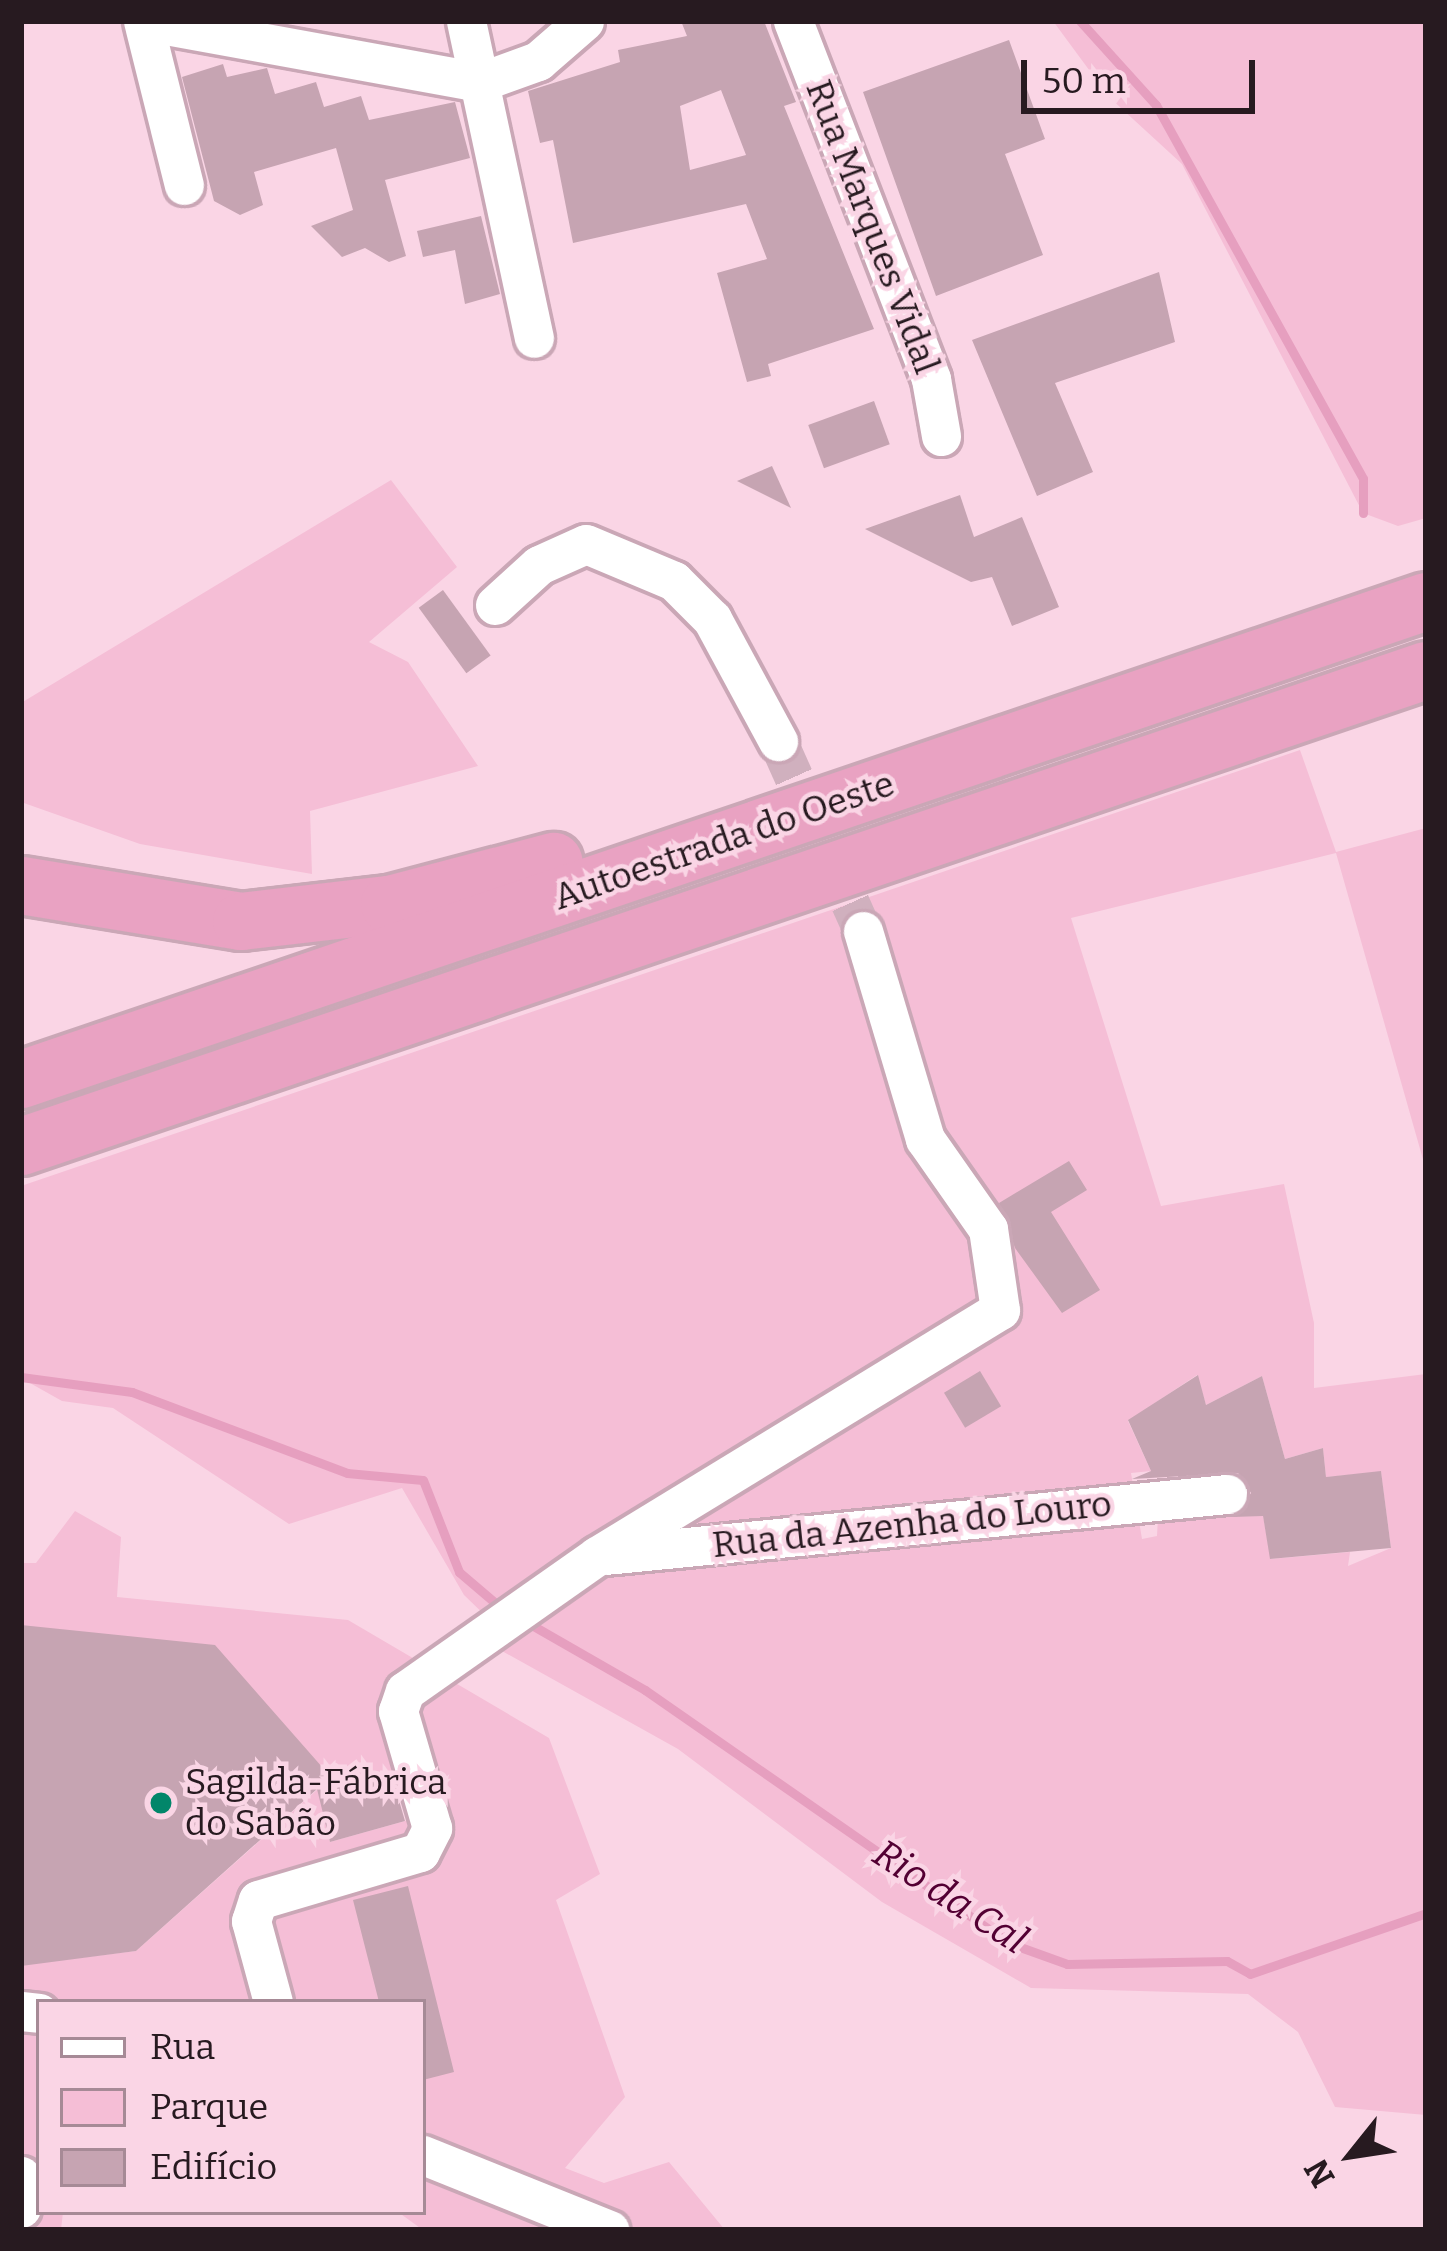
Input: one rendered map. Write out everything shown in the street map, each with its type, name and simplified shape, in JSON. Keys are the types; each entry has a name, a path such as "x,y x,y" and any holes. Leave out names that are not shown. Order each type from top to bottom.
{"highway":[{"name":"Autoestrada do Oeste","path":"21,1079 1426,601"},
{"name":"Autoestrada do Oeste","path":"21,1147 1426,670"},
{"path":"21,885 197,919 337,914 782,795 918,775"}],"street":[{"path":"184,185 144,21 480,82 538,61 584,21"},
{"path":"466,21 534,338"},
{"name":"Rua Marques Vidal","path":"793,21 931,379 940,436"},
{"path":"495,605 539,565 586,544 674,581 712,619 778,741"},
{"path":"272,1999 251,1921 258,1900 420,1852 432,1828 398,1711 405,1691 597,1556 1000,1310 988,1229 926,1139 863,932"},
{"name":"Rua da Azenha do Louro","path":"597,1556 1227,1494"},
{"path":"426,2157 603,2228"},
{"path":"21,2176 21,2208"}],"green space":[{"path":"1053,21 1426,21 1426,518 1398,526 1363,513 1182,164 1109,97"},
{"path":"391,480 457,567 369,642 408,662 478,766 310,811 312,874 140,844 21,802 21,703"},
{"path":"1300,750 1336,852 1426,828 1426,1170 1336,853 1071,918 1161,1206 1284,1184 1314,1323 1314,1388 1426,1374 1426,2115 1335,2107 1298,2032 1248,1994 1031,1988 882,1902 678,1749 475,1636 493,1623 464,1595 402,1488 289,1524 113,1408 62,1401 21,1378 21,1186","holes":["1197,1375 1206,1405 1262,1376 1285,1459 1323,1448 1326,1477 1381,1472 1391,1548 1348,1566 1350,1552 1271,1559 1263,1516 1158,1517 1157,1536 1142,1539 1131,1473 1151,1471 1128,1421"]},
{"path":"75,1511 121,1537 117,1597 348,1620 549,1738 600,1874 556,1900 625,2097 565,2168 604,2183 669,2162 725,2230 423,2230 402,2215 426,2215 426,1999 36,1999 36,2215 63,2215 61,2230 21,2230 21,1965 136,1951 318,1789 330,1842 416,1818 404,1770 337,1784 21,1625 21,1563 36,1563"}],"building":[{"path":"681,21 764,21 796,102 784,106 874,329 768,364 771,376 747,382 717,273 767,259 746,204 573,243 553,140 540,143 528,91 620,62 618,50 687,36","holes":["721,90 746,155 690,170 680,106"]},
{"path":"1009,40 1045,139 1005,154 1043,255 936,296 863,92"},
{"path":"223,64 227,77 267,68 275,94 316,82 324,107 361,96 369,120 455,102 470,158 385,180 406,256 389,262 365,248 342,257 311,226 353,210 336,148 254,172 263,205 240,215 214,201 182,77"},
{"path":"481,216 500,294 465,304 455,250 423,257 417,231"},
{"path":"1159,272 1175,342 1055,383 1093,472 1037,496 972,340"},
{"path":"874,401 890,444 824,468 808,425"},
{"path":"772,466 791,508 737,481"},
{"path":"960,495 974,537 1022,517 1059,607 1012,626 992,577 971,582 865,529"},
{"path":"443,590 491,656 466,673 419,608"},
{"path":"1069,1161 1087,1190 1051,1212 1100,1290 1062,1313 1015,1248 999,1203"},
{"path":"980,1371 1001,1406 965,1428 944,1393"},
{"path":"1198,1375 1206,1405 1262,1376 1285,1459 1323,1448 1326,1477 1381,1471 1391,1548 1270,1559 1263,1516 1233,1517 1251,1493 1238,1473 1132,1479 1151,1471 1128,1420"},
{"name":"Sagilda-Fábrica do Sabão","path":"21,1625 215,1645 337,1784 391,1773 405,1821 330,1842 317,1789 136,1951 21,1966"},
{"path":"408,1886 454,2072 426,2079 426,1999 378,1999 353,1900"}],"waterway":[{"path":"1080,21 1156,105 1363,479 1363,513"},
{"name":"Rio da Cal","path":"21,1377 132,1392 347,1473 423,1480 459,1572 499,1606"},
{"name":"Rio da Cal","path":"523,1620 645,1690 1009,1943 1067,1964 1227,1961 1250,1974 1426,1913"}],"tunnel":[{"path":"778,741 863,931"}],"place":[{"name":"Sagilda-Fábrica do Sabão","path":"161,1803"}]}
